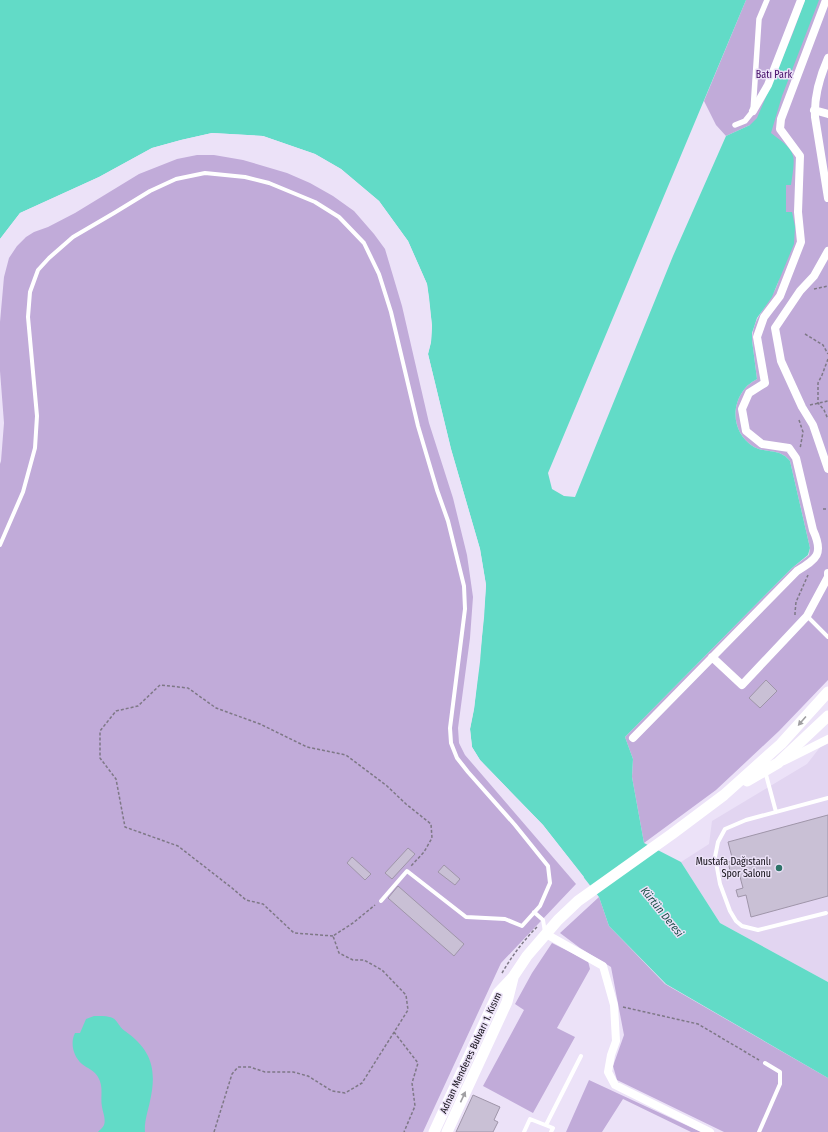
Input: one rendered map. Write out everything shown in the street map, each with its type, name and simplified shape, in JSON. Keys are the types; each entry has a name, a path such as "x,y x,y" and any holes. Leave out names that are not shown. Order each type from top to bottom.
{"main road":[{"path":"724,794 781,744 828,692"},
{"path":"724,794 778,764 828,716"},
{"name":"Adnan Menderes Bulvarı 1. Kısım","path":"434,1132 498,993 513,977 527,956 558,920 578,901 672,834 724,794"},
{"name":"Adnan Menderes Bulvarı 1. Kısım","path":"447,1132 507,1002 513,977"}],"street":[{"path":"753,111 759,19 767,0"},
{"path":"735,124 745,121 753,111 768,85 801,0"},
{"path":"633,738 797,572 813,562 818,553 818,541 813,530 796,458 788,448 762,444 746,431 742,409 749,393 765,383 757,337 764,317 780,296 801,242 798,212 800,156 780,129 781,118 826,0"},
{"path":"828,58 821,74 814,110 828,198"},
{"path":"814,110 828,114"},
{"path":"828,251 814,276 800,291 775,328 781,361 802,407 813,425 828,469"},
{"path":"712,657 742,685 807,616 828,576 828,573"},
{"path":"778,764 828,739"},
{"path":"546,934 603,966 614,1005 616,1041 611,1055 608,1072 616,1085 710,1132"}],"lane":[{"path":"0,545 24,492 35,448 37,416 28,317 30,292 38,270 49,258 73,236 150,191 176,179 205,173 245,177 269,183 315,202 339,217 364,243 380,274 391,312 418,426 448,521 464,586 465,608 450,728 451,743 457,758 468,772 515,825 548,866 550,883 540,906 522,926 505,919 466,917 407,871 381,901"},
{"path":"807,616 828,637"},
{"path":"765,771 776,812"},
{"path":"826,913 758,930 742,926 736,921 730,911 720,884 715,857 718,842 726,829 746,820 828,798"},
{"path":"534,912 544,920 546,934"},
{"path":"546,1125 581,1056"},
{"path":"759,1132 780,1084 780,1072 764,1063"},
{"path":"524,1132 530,1119 553,1128 551,1132"}],"path":[{"path":"805,334 823,345 828,354"},
{"path":"828,359 818,383 818,403 824,410 828,419"},
{"path":"796,458 800,451 803,432 799,420"},
{"path":"823,509 828,509"},
{"path":"800,624 795,613 796,602 808,574 802,569"},
{"path":"381,901 353,923 333,936 294,933 263,904 246,900 178,846 125,827 116,779 100,758 100,731 116,711 138,706 160,685 188,688 216,708 260,724 307,747 346,755 387,786 406,804 431,824 432,838 424,852 407,871"},
{"path":"214,1132 232,1074 238,1067 250,1067 265,1072 293,1072 308,1076 332,1091 346,1093 362,1083 408,1010 406,995 382,970 364,960 353,960 339,953 333,936"},
{"path":"614,1005 698,1024 764,1063"},
{"path":"394,1032 418,1063 412,1083 414,1106 404,1132"}],"shaded area":[{"path":"828,737 828,982 720,923 681,862 709,844 712,821 807,764"}],"green space":[{"name":"Batı Park","path":"746,0 828,0 828,680 779,731 716,790 644,843 632,777 633,759 625,737 792,568 809,555 810,548 790,461 780,453 761,450 747,442 738,429 735,413 736,406 743,391 757,379 752,340 753,331 759,315 772,295 779,279 781,270 786,185 791,185 750,125 726,136 716,125 704,101"},
{"path":"197,155 214,155 243,160 287,173 310,183 333,196 354,211 385,249 402,306 429,423 453,498 467,555 473,597 470,638 458,728 459,743 465,755 576,884 501,963 423,1132 0,1132 0,464 4,423 0,371 0,322 4,277 9,258 17,246 26,237 75,213 139,174 177,159"},
{"path":"599,897 609,926 665,984 828,1078 828,1132 724,1132 617,1080 613,1066 624,1035 611,967 580,948 560,933"},
{"path":"552,943 588,961 590,969 557,1028 575,1037 533,1113 483,1086 524,1010 515,1004 532,973"},
{"path":"589,1080 701,1132 691,1132 623,1099 602,1132 566,1132"}],"water":[{"name":"Kürtün Deresi","path":"0,0 746,0 548,473 552,489 564,496 575,497 673,256 726,136 750,125 757,118 793,33 805,0 819,0 782,96 771,133 790,149 794,158 791,185 786,185 786,212 792,212 795,227 794,244 772,297 757,318 752,333 752,340 757,379 748,385 743,391 736,406 735,413 738,429 747,442 761,450 780,453 790,461 810,548 808,555 792,568 625,737 633,759 632,777 644,843 681,862 720,923 828,982 828,1078 666,984 609,926 599,897 543,825 480,760 472,747 470,729 474,709 486,585 480,549 451,449 428,354 431,342 432,326 427,284 408,241 379,201 341,169 315,154 263,136 212,133 152,148 99,177 20,213 0,239"},
{"path":"94,1016 107,1016 113,1018 122,1029 134,1038 147,1053 153,1080 145,1132 98,1132 105,1123 100,1081 95,1073 79,1061 73,1049 73,1037 75,1033 80,1033 86,1019"}],"pier":[{"path":"212,133 263,136 315,154 341,169 379,201 408,241 427,284 432,326 431,342 428,354 451,449 480,549 486,585 480,662 470,729 472,747 480,760 543,825 584,877 583,879 541,826 479,761 470,748 468,729 478,662 484,585 478,549 449,450 426,354 429,342 430,326 428,297 425,284 406,242 377,202 340,170 314,156 262,138 213,135 153,150 100,179 22,214 0,241 20,213 99,177 152,148"}],"building":[{"path":"766,680 777,691 760,708 749,698"},
{"name":"Mustafa Dağıstanlı Spor Salonu","path":"828,815 828,896 751,917 746,895 738,897 736,890 743,888 739,873 731,875 728,862 733,861 728,842"},
{"path":"408,848 415,854 392,879 385,873"},
{"path":"352,857 371,874 365,880 347,863"},
{"path":"444,865 460,879 455,885 438,872"},
{"path":"398,886 464,944 454,956 388,898"},
{"path":"473,1095 500,1107 494,1120 498,1122 493,1132 456,1132"}],"place":[{"name":"Mustafa Dağıstanlı Spor Salonu","path":"779,868"}]}
